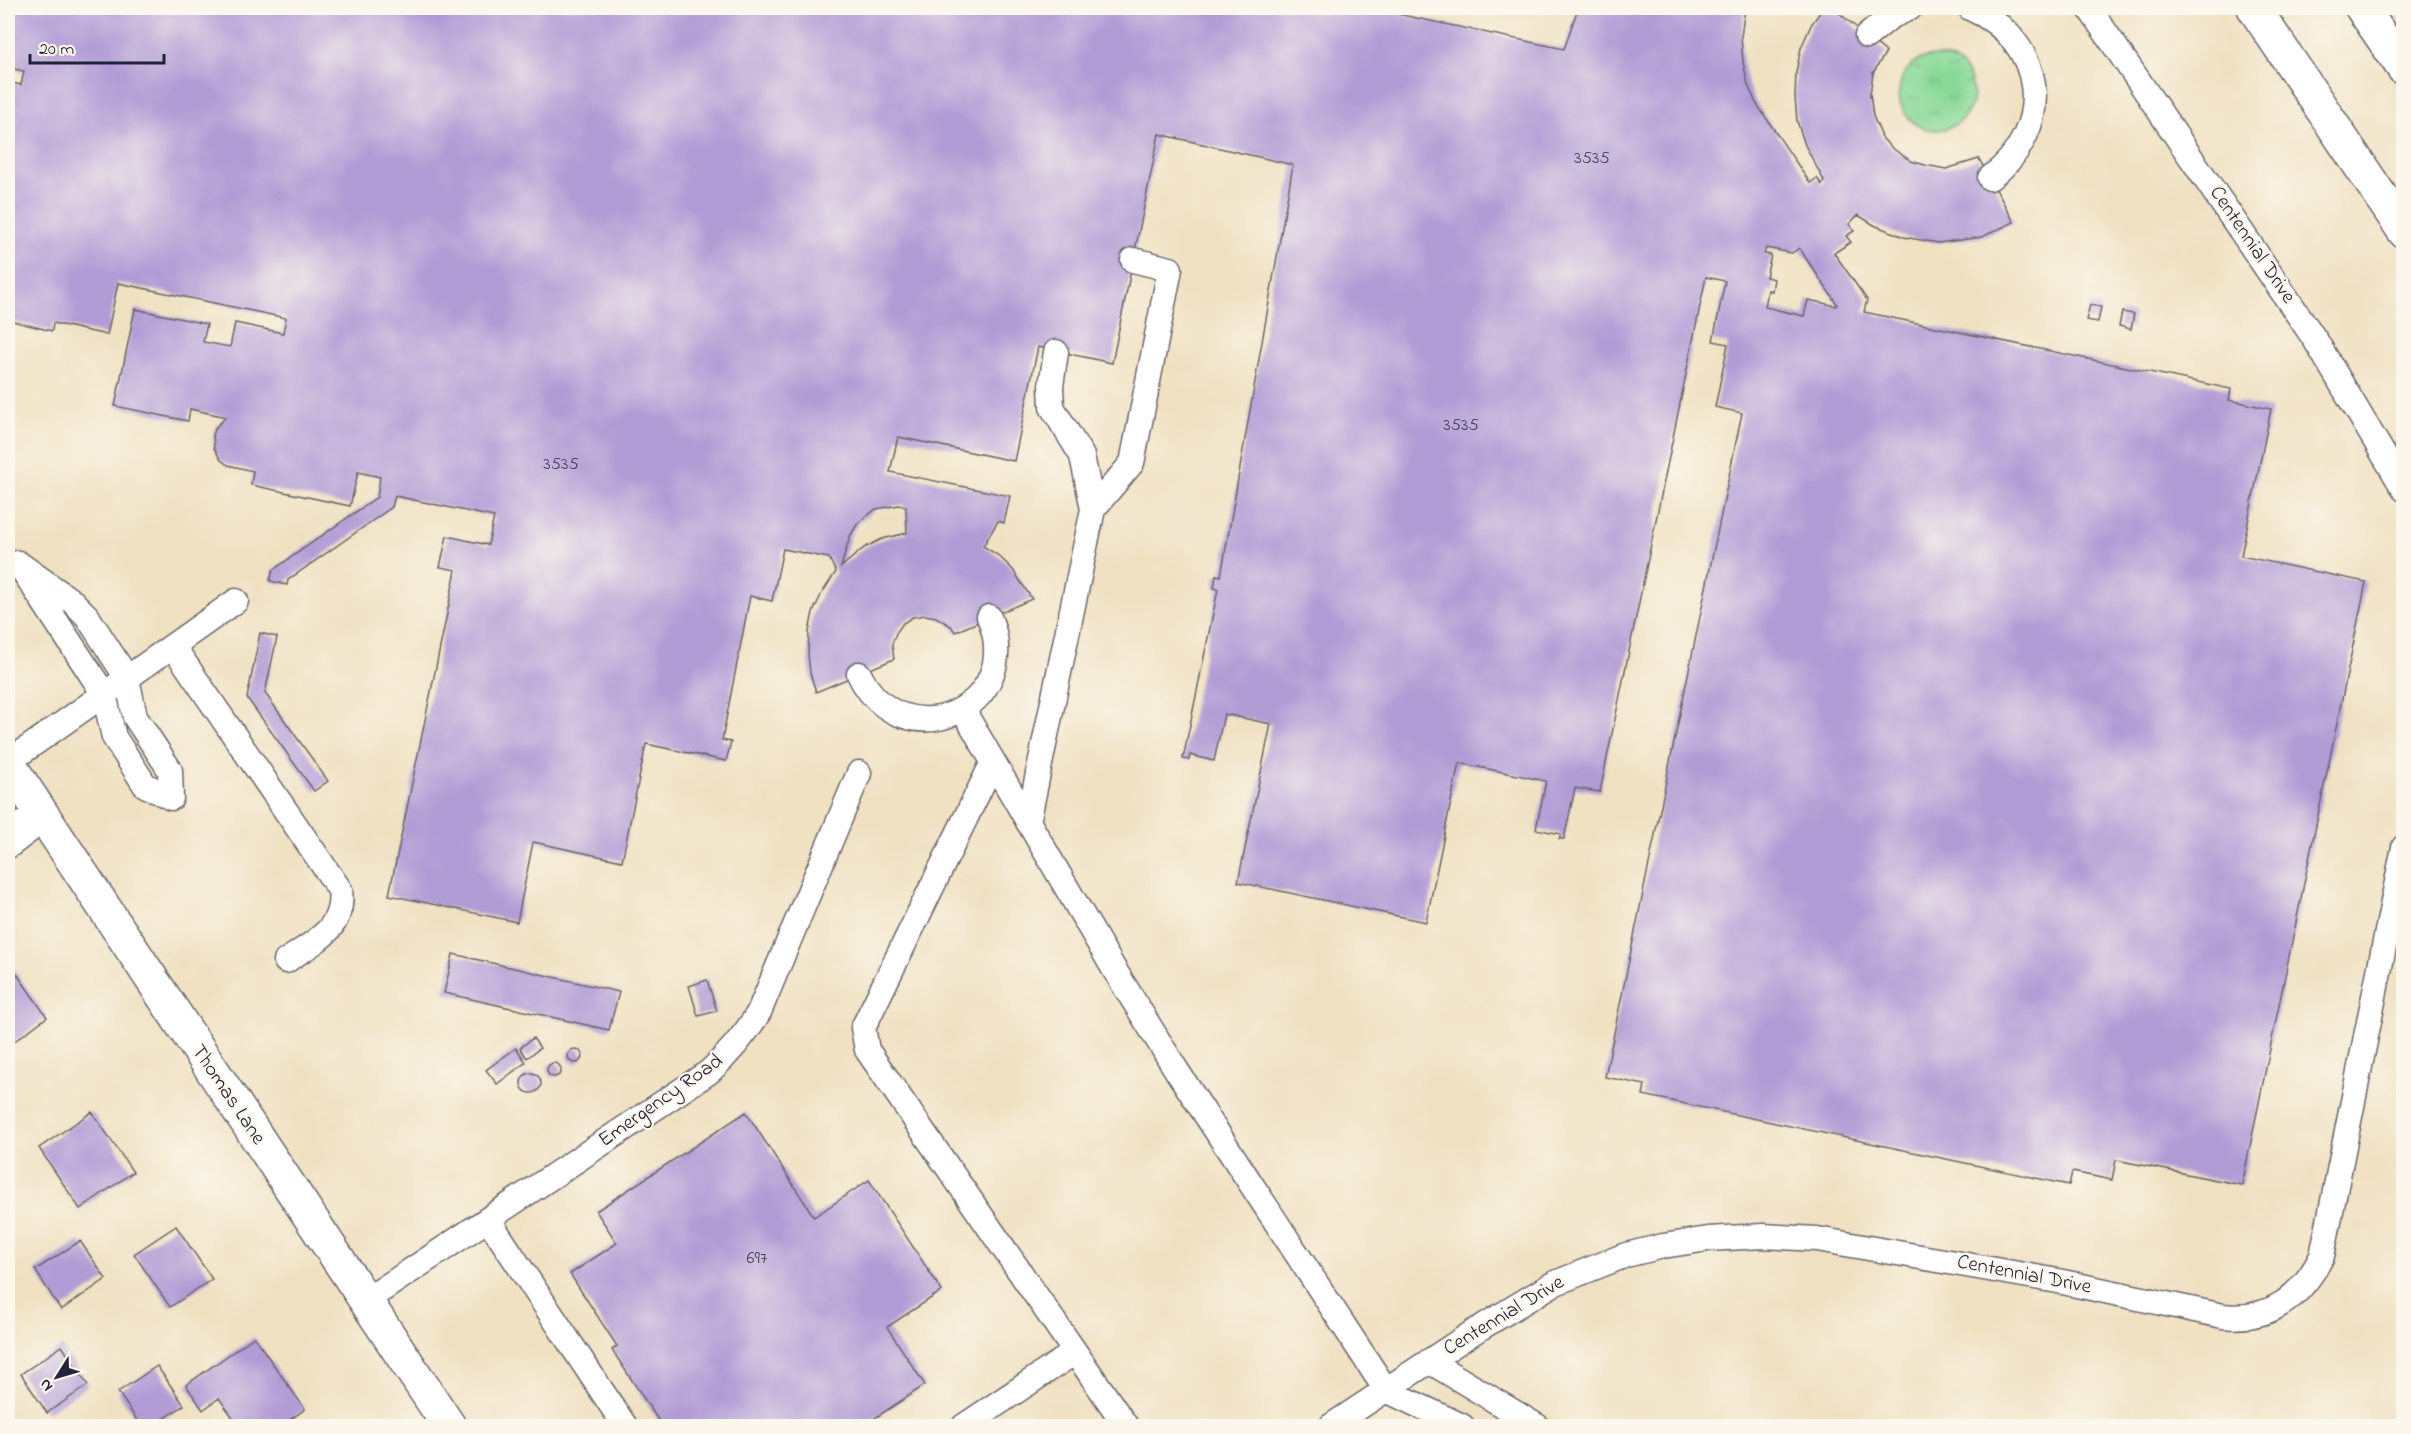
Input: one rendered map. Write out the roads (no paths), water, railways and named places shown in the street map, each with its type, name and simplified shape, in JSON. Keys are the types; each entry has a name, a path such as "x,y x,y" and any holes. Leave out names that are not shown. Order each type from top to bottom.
{"street":[{"path":"2254,8 2403,231"},
{"path":"2362,8 2403,69"},
{"name":"Thomas Lane","path":"8,762 449,1426"},
{"path":"8,841 42,816"}],"lane":[{"path":"1867,36 1890,17 1907,8"},
{"path":"1970,8 1999,15 2027,62 2032,77 2034,102 2030,127 2023,142 2003,168 1990,178"},
{"name":"Centennial Drive","path":"2089,8 2316,340 2403,489"},
{"path":"1093,509 1131,463 1170,269 1133,260"},
{"path":"1028,822 1093,509 1082,456 1052,407 1051,387 1056,352"},
{"path":"18,563 84,612 127,678 135,717 170,770 171,798 145,785 114,737 104,694 18,563"},
{"path":"8,762 236,601"},
{"path":"859,674 870,694 897,714 919,720 953,715 972,703 987,685 996,663 996,640 989,617"},
{"path":"172,646 340,890 343,906 335,924 286,961"},
{"path":"963,710 1177,1071 1386,1390 1462,1426"},
{"path":"993,762 863,1028 867,1050 1126,1426"},
{"name":"Emergency Road","path":"365,1301 709,1072 738,1044 759,1012 859,773"},
{"name":"Centennial Drive","path":"1331,1426 1526,1299 1587,1269 1626,1255 1708,1239 1745,1237 1817,1239 2058,1281 2223,1316 2237,1317 2275,1308 2297,1294 2310,1279 2325,1247 2403,847"},
{"path":"488,1219 625,1426"},
{"path":"964,1426 1075,1352"},
{"path":"1429,1361 1537,1426"}]}
